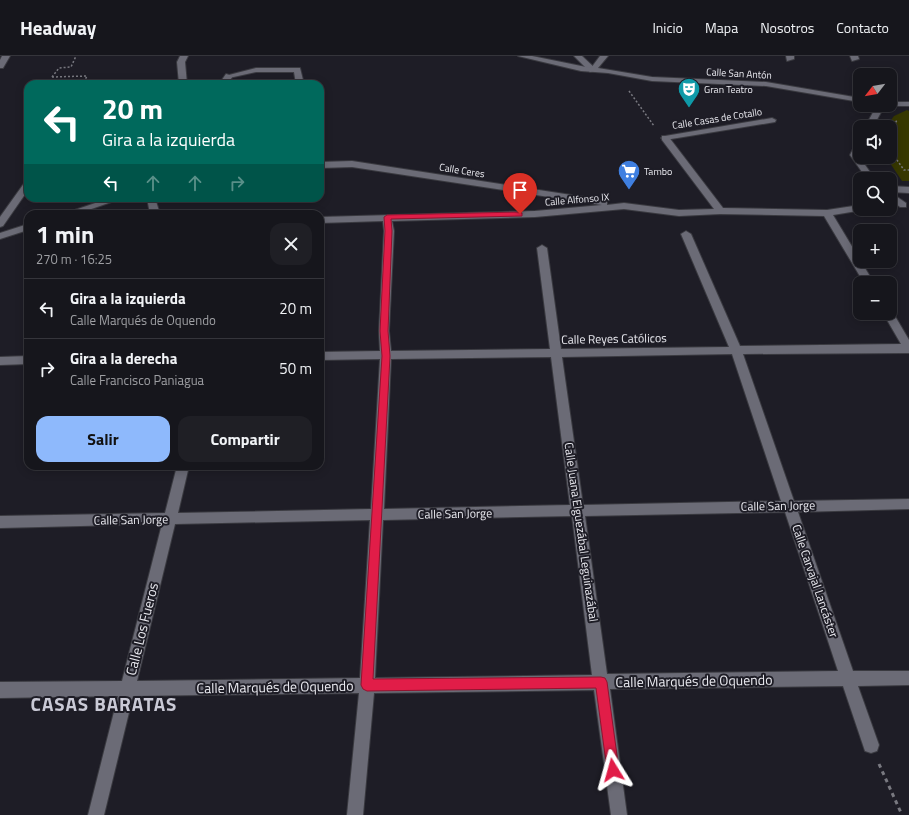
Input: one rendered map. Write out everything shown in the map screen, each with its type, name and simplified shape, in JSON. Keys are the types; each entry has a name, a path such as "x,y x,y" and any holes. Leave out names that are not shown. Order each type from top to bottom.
{"street":[{"path":"0,66 6,56"},
{"path":"183,80 181,62 184,56"},
{"name":"Calle San Antón","path":"522,56 581,69 652,79 766,84 853,99"},
{"path":"578,56 593,70 604,56"},
{"path":"226,80 228,76 256,70 297,70 299,80"},
{"path":"897,104 909,104"},
{"name":"Calle Casas de Cotallo","path":"665,138 720,211"},
{"name":"Calle Ceres","path":"324,165 352,164 624,206"},
{"path":"897,189 909,190"},
{"path":"0,224 24,190"},
{"path":"897,199 907,205"},
{"path":"81,210 106,202"},
{"name":"Calle Alfonso IX","path":"324,220 534,214 624,206 679,213 720,211 827,213 853,209"},
{"path":"827,213 865,276"},
{"path":"355,815 367,685 386,356 384,331 389,231 387,217"},
{"path":"0,236 24,228"},
{"name":"Calle Carvajal Lancáster","path":"686,234 731,336 871,745"},
{"name":"Calle Juana Elguezábal Leguinazábal","path":"542,248 619,815"},
{"path":"892,320 909,348"},
{"name":"Calle Reyes Católicos","path":"324,356 909,348"},
{"path":"0,361 24,360"},
{"name":"Calle Los Fueros","path":"96,815 182,470"},
{"name":"Calle San Jorge","path":"0,522 169,520 909,504"},
{"name":"Calle Marqués de Oquendo","path":"0,690 909,678"}],"lane":[{"name":"Calle Casas de Cotallo","path":"665,138 772,120"}],"path":[{"path":"76,56 71,67 59,68 52,77 88,76 86,80"},
{"name":"Calle Casas de Cotallo","path":"630,75 625,85 649,120 665,138"},
{"path":"896,120 903,119"},
{"path":"897,160 904,170 909,170"},
{"path":"871,745 902,815"}],"shaded area":[{"path":"907,110 909,111 909,181 902,181 891,164 897,164 897,120 891,120 894,116"}],"place":[{"name":"Gran Teatro","path":"689,108"},
{"name":"Tambo","path":"629,190"}],"district":[{"name":"CASAS BARATAS","path":"104,704"}],"route":[{"path":"520,214 387,217 389,231 384,331 386,356 367,685 601,682 613,770"}]}
